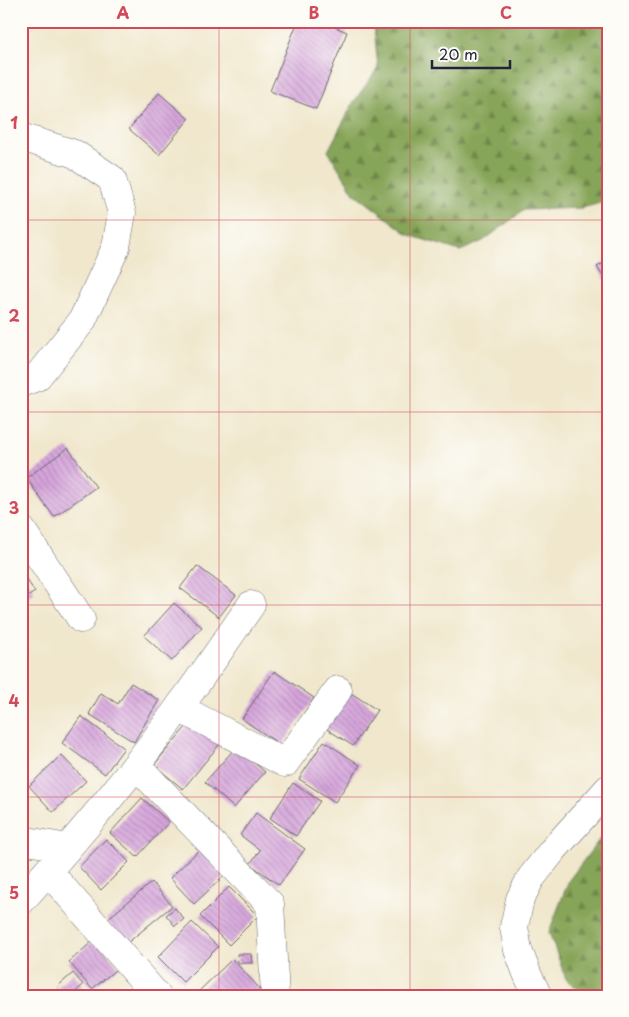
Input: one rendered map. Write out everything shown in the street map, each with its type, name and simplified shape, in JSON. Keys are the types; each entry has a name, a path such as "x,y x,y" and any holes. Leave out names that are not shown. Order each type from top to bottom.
{"street":[{"path":"21,137 75,154 112,179 122,213 116,247 82,321 36,377 21,383"},
{"path":"21,529 81,619"},
{"path":"21,901 68,848 136,765 179,708 251,605"},
{"path":"179,708 285,763 338,690"},
{"path":"136,765 270,904 275,996"},
{"path":"538,996 518,950 514,927 520,899 531,878 553,850 608,789"},
{"path":"21,840 68,848"},
{"path":"48,871 157,996"}],"green space":[{"path":"365,21 608,21 608,201 582,208 524,210 483,241 460,251 409,235 354,193 328,151 353,103 378,68 374,27"},
{"path":"608,830 608,996 585,996 566,979 549,932 569,880"}],"building":[{"path":"298,21 321,21 347,32 316,109 270,91"},
{"path":"159,93 189,119 159,155 129,129"},
{"path":"608,260 608,284 597,267"},
{"path":"68,448 96,487 54,517 26,478"},
{"path":"197,566 236,595 219,617 180,588"},
{"path":"21,571 35,592 21,601"},
{"path":"174,603 202,627 172,661 144,636"},
{"path":"274,671 314,698 282,746 242,719"},
{"path":"131,683 159,700 134,742 89,714 101,693 118,704"},
{"path":"348,691 377,710 353,746 324,727"},
{"path":"81,716 124,748 105,774 62,743"},
{"path":"191,721 219,745 183,789 154,765"},
{"path":"324,741 360,765 335,802 299,779"},
{"path":"236,747 265,772 234,808 205,782"},
{"path":"61,755 86,781 53,812 29,786"},
{"path":"293,783 320,801 296,836 270,818"},
{"path":"142,798 169,822 137,857 110,833"},
{"path":"256,813 305,849 279,885 250,864 260,850 240,835"},
{"path":"106,839 129,862 101,890 79,867"},
{"path":"199,850 224,876 194,904 170,878"},
{"path":"152,882 172,906 126,944 106,920"},
{"path":"229,887 258,916 229,945 200,916"},
{"path":"175,908 184,919 175,926 166,915"},
{"path":"192,922 218,947 183,982 158,957"},
{"path":"95,939 119,967 92,989 69,962"},
{"path":"237,954 251,954 252,963 238,963"},
{"path":"232,959 260,989 253,996 194,996"},
{"path":"73,973 83,985 71,996 63,996 57,987"}]}
